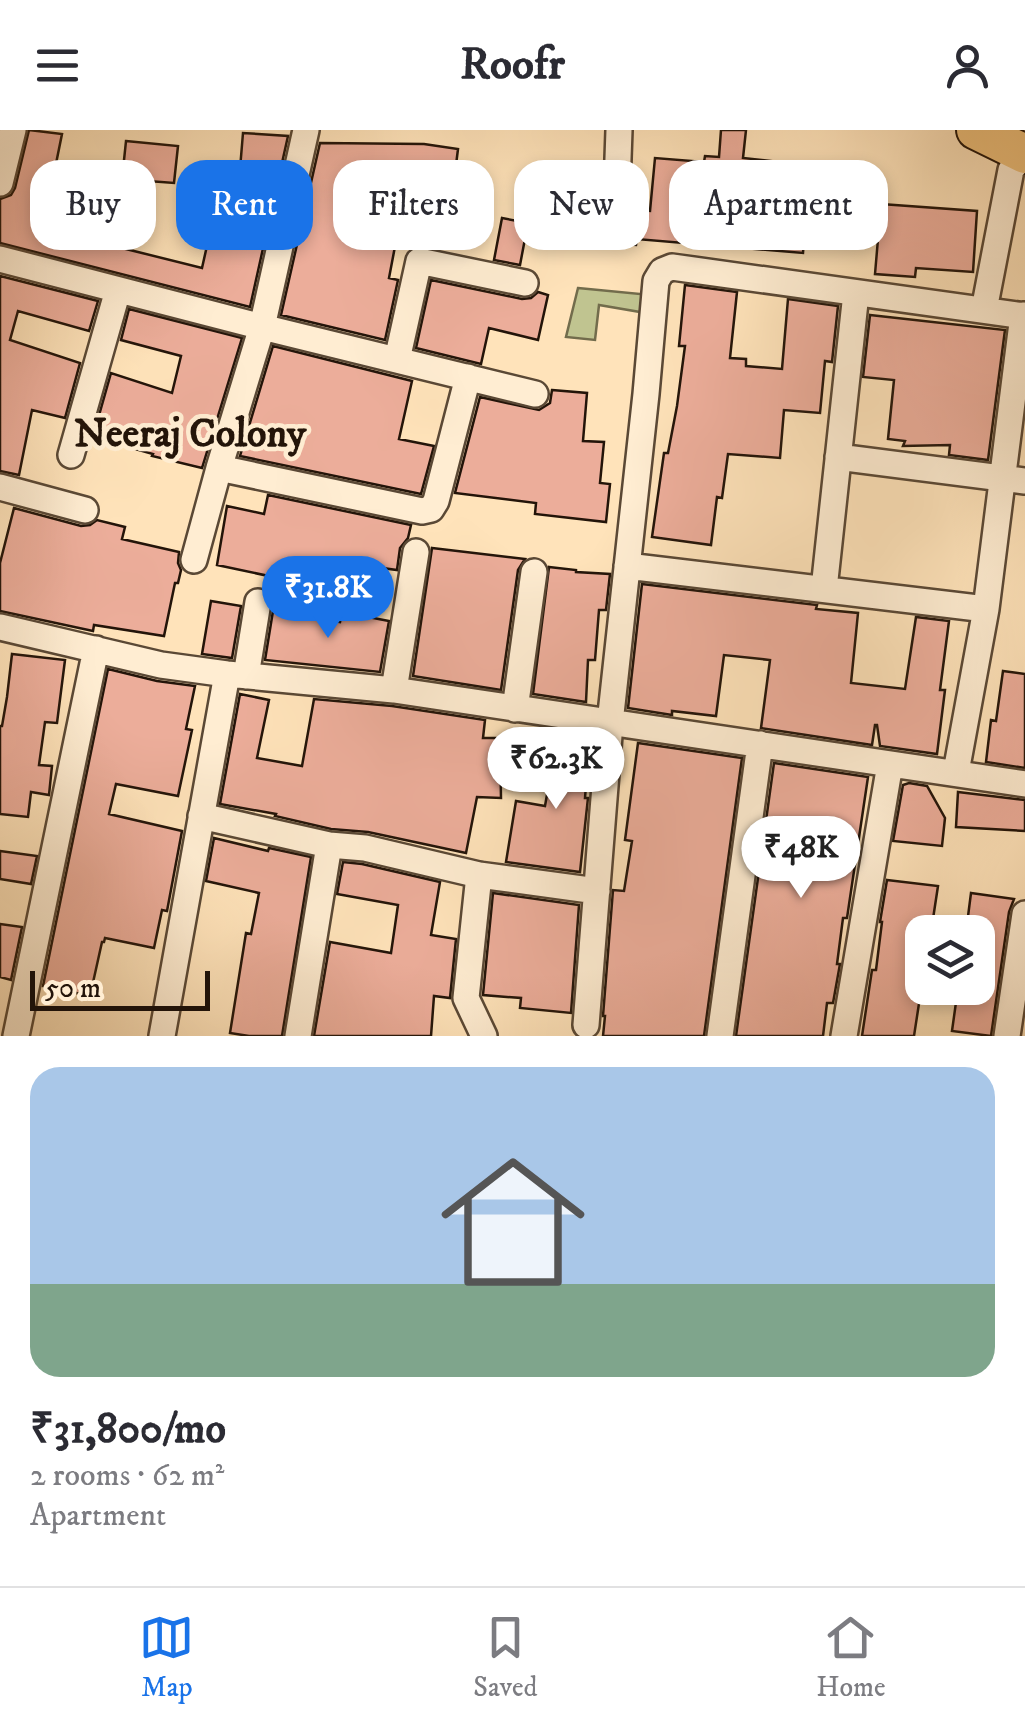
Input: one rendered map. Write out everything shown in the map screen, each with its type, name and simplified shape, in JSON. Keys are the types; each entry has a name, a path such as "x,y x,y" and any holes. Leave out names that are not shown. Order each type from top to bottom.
{"main road":[{"path":"976,130 1024,154"}],"street":[{"path":"0,183 14,130"},
{"path":"194,560 262,328 306,130"},
{"path":"618,160 619,130"},
{"path":"984,310 1011,170 1024,154"},
{"path":"0,260 535,394"},
{"path":"397,360 419,261 525,283"},
{"path":"586,1024 610,723 656,280 662,272 672,268 1024,316 1014,480 956,772"},
{"path":"72,455 118,290"},
{"path":"824,589 856,293"},
{"path":"219,468 422,511 431,509 468,377"},
{"path":"838,457 1014,480"},
{"path":"0,486 85,510"},
{"path":"394,690 416,552"},
{"path":"627,566 986,609"},
{"path":"515,709 534,572"},
{"path":"162,1036 201,816 258,602"},
{"path":"0,627 161,665 394,690 1025,784"},
{"path":"16,1036 96,649"},
{"path":"720,1036 760,744"},
{"path":"844,1036 890,764"},
{"path":"201,816 329,845 365,848 479,876 597,892"},
{"path":"298,1036 329,845"},
{"path":"479,876 466,998 484,1036"},
{"path":"1007,1036 1025,914"}],"green space":[{"path":"578,288 651,295 646,313 599,305 595,340 566,337"}],"building":[{"path":"29,130 62,134 57,160 30,160 30,250 130,250 202,268 206,250 263,250 250,307 0,243 0,199 11,195"},
{"path":"721,130 746,130 743,158 762,160 704,160 705,156 719,157"},
{"path":"243,133 288,136 283,160 241,160"},
{"path":"126,141 178,146 174,183 156,182 156,160 124,160"},
{"path":"320,143 424,144 458,149 457,160 333,160 333,250 394,250 389,278 398,280 385,340 281,315 296,250 313,250 313,174"},
{"path":"655,158 680,160 669,160 669,242 649,240"},
{"path":"888,205 977,211 973,272 916,268 915,277 875,274 877,250 888,250"},
{"path":"502,218 514,220 514,250 523,250 520,265 494,260"},
{"path":"0,276 98,301 89,331 18,311 10,340 80,363 65,418 32,410 19,475 0,471"},
{"path":"431,280 522,299 538,292 548,295 538,340 489,328 481,364 416,348"},
{"path":"685,285 737,292 730,358 746,359 746,366 782,369 788,299 838,306 832,362 825,361 820,413 784,410 780,458 728,454 711,545 652,537 685,346 679,346"},
{"path":"129,309 242,338 202,468 96,438 111,373 172,393 181,356 121,340"},
{"path":"870,315 1005,330 988,460 949,455 950,445 903,446 905,441 888,439 894,380 863,377"},
{"path":"273,346 412,381 399,439 434,446 421,494 240,456"},
{"path":"552,390 587,393 583,441 604,442 600,483 610,484 606,522 535,514 536,503 455,493 480,397 539,410 550,403"},
{"path":"268,495 411,525 400,548 397,570 345,563 339,591 217,565 227,506 264,514"},
{"path":"14,508 81,526 97,520 125,527 122,539 179,552 181,570 164,636 94,625 93,631 0,611 0,563"},
{"path":"432,548 525,559 518,570 501,690 413,676"},
{"path":"549,567 610,574 606,610 599,610 595,660 588,660 586,702 533,694"},
{"path":"642,584 858,613 851,683 905,689 916,617 949,621 937,754 880,746 877,725 872,745 761,728 770,660 724,655 716,716 628,708"},
{"path":"211,601 241,606 232,658 202,654"},
{"path":"273,611 340,622 342,612 389,621 380,672 265,660"},
{"path":"12,654 65,660 57,723 45,722 39,765 52,766 49,795 31,792 28,817 0,814 0,726"},
{"path":"108,669 195,686 186,729 192,730 178,796 116,784 109,814 182,831 167,911 162,910 154,948 105,938 90,996 43,986"},
{"path":"1003,671 1025,674 1025,768 986,762"},
{"path":"240,694 269,700 257,758 302,766 314,699 485,720 483,738 500,738 501,798 477,797 466,853 220,804"},
{"path":"554,730 590,736 580,872 506,862 516,801 545,806"},
{"path":"638,743 742,758 704,1036 603,1036 613,890 624,891 632,841 625,840"},
{"path":"774,763 868,777 847,918 843,918 840,964 833,1003 827,1003 823,1036 736,1036"},
{"path":"903,785 927,786 945,818 942,846 893,841"},
{"path":"958,792 1025,800 1025,831 956,827"},
{"path":"214,838 311,857 282,1036 230,1033 246,933 251,934 259,893 206,881"},
{"path":"0,851 37,856 31,884 0,879"},
{"path":"343,862 440,882 431,935 456,939 450,998 434,996 431,1036 314,1036 330,942 391,953 398,905 337,894"},
{"path":"887,880 938,886 934,915 905,915 905,1005 919,1005 914,1036 862,1036 872,970 876,970"},
{"path":"493,893 579,905 571,1013 520,1008 521,998 483,995"},
{"path":"971,893 1014,899 991,1036 952,1031 956,1005 995,1005 995,915 968,915"},
{"path":"0,924 22,927 11,980 0,977"}],"district":[{"name":"Neeraj Colony","path":"190,435"}]}
